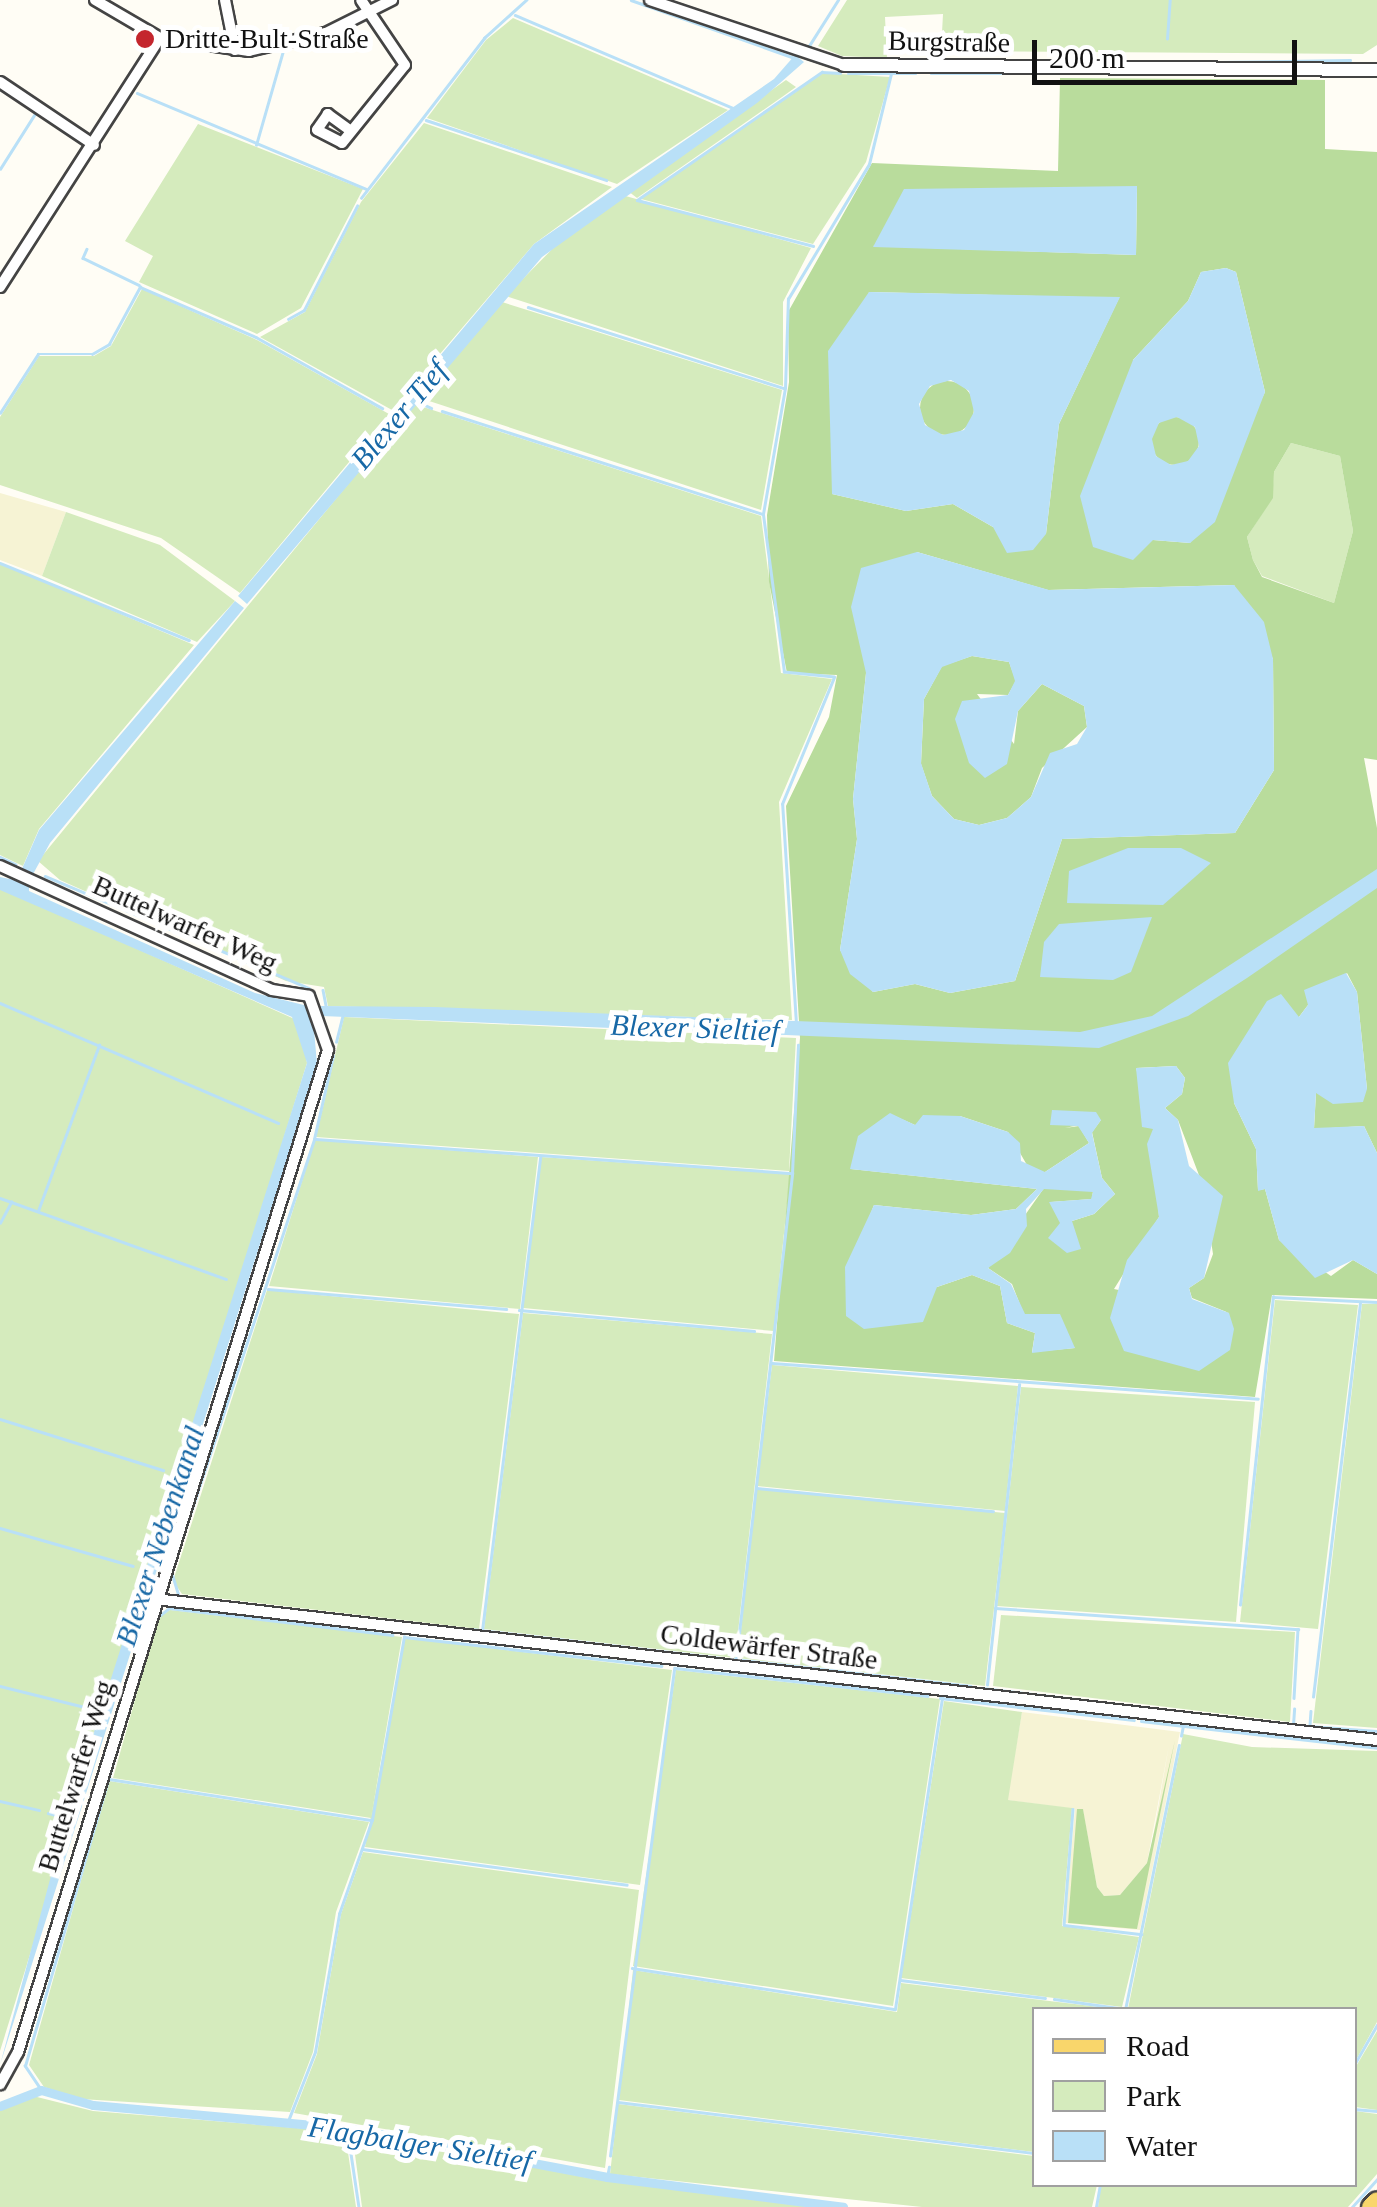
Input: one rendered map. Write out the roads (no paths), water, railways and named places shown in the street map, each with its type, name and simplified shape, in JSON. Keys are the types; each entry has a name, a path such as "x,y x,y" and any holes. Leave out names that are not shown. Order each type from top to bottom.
{"main road":[{"path":"1372,2207 1377,2201"}],"street":[{"path":"96,0 160,38 235,50 370,16 392,0"},
{"path":"226,0 235,50"},
{"path":"351,130 328,114 317,130 342,143 406,65 361,0"},
{"name":"Burgstraße","path":"650,0 794,51 844,64 1377,70"},
{"path":"0,287 160,38"},
{"path":"0,82 94,145"},
{"name":"Buttelwarfer Weg","path":"0,866 317,1006 328,1050 306,1135 155,1599 18,2052 0,2084"},
{"name":"Coldewärfer Straße","path":"155,1599 1377,1740"}],"water":[{"path":"795,55 804,62 757,103 542,257 247,604 238,596 534,244 774,79"},
{"path":"1137,186 1136,255 873,247 904,189"},
{"path":"1226,268 1236,272 1265,392 1215,522 1190,543 1153,540 1133,560 1093,547 1080,496 1133,360 1188,301 1201,272","holes":["1177,417 1195,427 1199,446 1188,461 1171,465 1156,456 1152,439 1159,423"]},
{"path":"869,292 1120,297 1059,424 1046,534 1033,550 1007,553 993,527 953,504 906,511 832,494 828,351","holes":["951,380 969,391 974,412 964,430 943,435 925,425 919,404 930,386"]},
{"path":"917,552 1049,590 1234,585 1264,622 1273,659 1274,770 1235,833 1062,839 1015,981 950,993 915,984 873,992 850,974 840,950 857,839 853,799 866,673 851,607 861,568","holes":["972,656 1009,662 1015,681 1008,695 962,701 955,719 969,763 985,778 1007,764 1018,711 1042,684 1084,706 1087,727 1077,744 1050,753 1031,797 1007,818 979,825 954,819 932,796 921,763 924,699 942,667"]},
{"path":"235,601 244,608 50,843 32,876 21,871 39,830"},
{"path":"1128,848 1181,848 1211,863 1163,905 1067,903 1069,871"},
{"name":"Blexer Sieltief","path":"1377,869 1377,888 1188,1016 1099,1048 322,1016 321,1006 435,1007 1080,1032 1152,1016"},
{"name":"Blexer Nebenkanal","path":"0,877 29,883 29,891 255,993 312,1007 317,1064 0,2065 66,1820 307,1063 292,1017 0,890"},
{"path":"1152,917 1131,972 1113,980 1040,977 1044,942 1059,924"},
{"path":"1346,973 1357,992 1367,1089 1363,1102 1333,1104 1316,1093 1314,1128 1364,1126 1377,1153 1377,1274 1353,1260 1315,1278 1279,1240 1265,1189 1258,1191 1256,1149 1234,1103 1228,1063 1267,1001 1281,994 1299,1017 1308,1005 1304,990"},
{"path":"1176,1066 1185,1078 1182,1094 1165,1108 1178,1120 1189,1166 1223,1196 1204,1278 1189,1288 1192,1299 1229,1313 1234,1329 1230,1350 1199,1371 1124,1351 1110,1318 1127,1260 1159,1217 1147,1144 1153,1129 1142,1127 1136,1068"},
{"path":"1052,1110 1096,1112 1101,1120 1092,1133 1102,1178 1115,1194 1094,1214 1072,1221 1081,1249 1067,1253 1048,1238 1060,1223 1049,1202 1091,1199 1093,1192 1044,1189 1026,1209 1027,1226 1010,1253 988,1268 1011,1284 1025,1314 1060,1314 1075,1348 1032,1353 1035,1333 1007,1323 1000,1286 972,1275 937,1287 923,1322 864,1329 846,1316 845,1267 874,1205 971,1215 1016,1209 1037,1189 850,1169 858,1136 890,1113 915,1125 923,1115 960,1116 1008,1132 1020,1143 1021,1161 1045,1172 1089,1143 1078,1126 1050,1125"}],"waterway":[{"path":"361,198 484,38 526,0"},
{"path":"631,0 795,58"},
{"name":"Blexer Tief","path":"807,49 838,0"},
{"path":"1167,39 1170,0"},
{"path":"515,15 733,108"},
{"path":"256,145 283,51"},
{"path":"1217,62 1350,60"},
{"path":"1168,62 1204,62"},
{"path":"637,200 822,72 840,73"},
{"path":"848,74 916,74"},
{"path":"796,1024 782,804 834,677 784,672 763,514 785,388 788,299 869,164 891,74"},
{"path":"931,74 1011,74"},
{"path":"137,93 366,189"},
{"path":"0,169 36,112"},
{"path":"426,120 606,180"},
{"path":"637,200 813,246"},
{"path":"288,319 304,310 357,206"},
{"path":"87,249 83,258 139,285"},
{"path":"0,413 38,354 92,354 109,344 140,287 256,337 382,408"},
{"path":"528,307 783,388"},
{"path":"414,400 431,408"},
{"path":"442,411 762,514"},
{"path":"0,563 189,640"},
{"path":"0,857 15,864"},
{"path":"45,876 309,988"},
{"path":"323,990 326,1006"},
{"path":"0,1003 278,1123"},
{"path":"336,1042 343,1014"},
{"path":"38,1211 99,1045"},
{"path":"736,1659 792,1173 798,1045"},
{"name":"Blexer Nebenkanal","path":"175,1560 314,1139 333,1056"},
{"path":"316,1139 792,1173"},
{"path":"482,1631 540,1157"},
{"path":"0,1198 226,1279"},
{"path":"0,1223 11,1202"},
{"path":"268,1289 506,1309"},
{"path":"1240,1605 1273,1297 1377,1302"},
{"path":"1313,1697 1360,1304"},
{"path":"519,1310 754,1331"},
{"path":"772,1363 1258,1399"},
{"path":"987,1685 1019,1385"},
{"name":"Blexer Nebenkanal","path":"0,1419 163,1470"},
{"path":"757,1488 993,1511"},
{"name":"Blexer Nebenkanal","path":"0,1528 133,1566"},
{"name":"Blexer Nebenkanal","path":"172,1573 179,1596 464,1629"},
{"name":"Blexer Nebenkanal","path":"158,1617 169,1608 392,1635"},
{"path":"995,1608 1298,1629 1294,1698"},
{"path":"471,1629 720,1658"},
{"path":"404,1637 661,1666"},
{"path":"288,2121 315,2052 339,1914 372,1820 404,1637"},
{"path":"734,1659 970,1686"},
{"path":"610,2156 674,1668"},
{"path":"675,1668 927,1696"},
{"path":"0,1686 89,1708"},
{"path":"983,1688 1293,1725 1294,1709"},
{"path":"940,1698 1134,1720"},
{"path":"632,1968 895,2009 942,1698"},
{"path":"1311,1711 1310,1726 1377,1731"},
{"path":"1141,1721 1377,1748"},
{"path":"1181,1736 1183,1726"},
{"path":"41,2090 25,2066 123,1729"},
{"path":"1126,2007 1179,1745"},
{"path":"109,1779 372,1820"},
{"path":"0,1801 39,1810"},
{"path":"1073,1809 1064,1925 1141,1934"},
{"path":"48,1813 56,1815"},
{"path":"362,1849 627,1885"},
{"path":"900,1980 1045,1998"},
{"path":"1054,1999 1111,2007"},
{"path":"1357,2060 1377,2025"},
{"name":"Flagbalger Sieltief","path":"0,2106 41,2090 93,2105 348,2128 607,2177 843,2207"},
{"path":"618,2102 1032,2153"},
{"path":"1357,2109 1377,2111"},
{"path":"350,2147 359,2207"},
{"path":"607,2177 609,2167"},
{"path":"1352,2207 1377,2179"},
{"path":"1096,2207 1099,2187"}],"place":[{"name":"Dritte-Bult-Straße","path":"145,39"}]}
